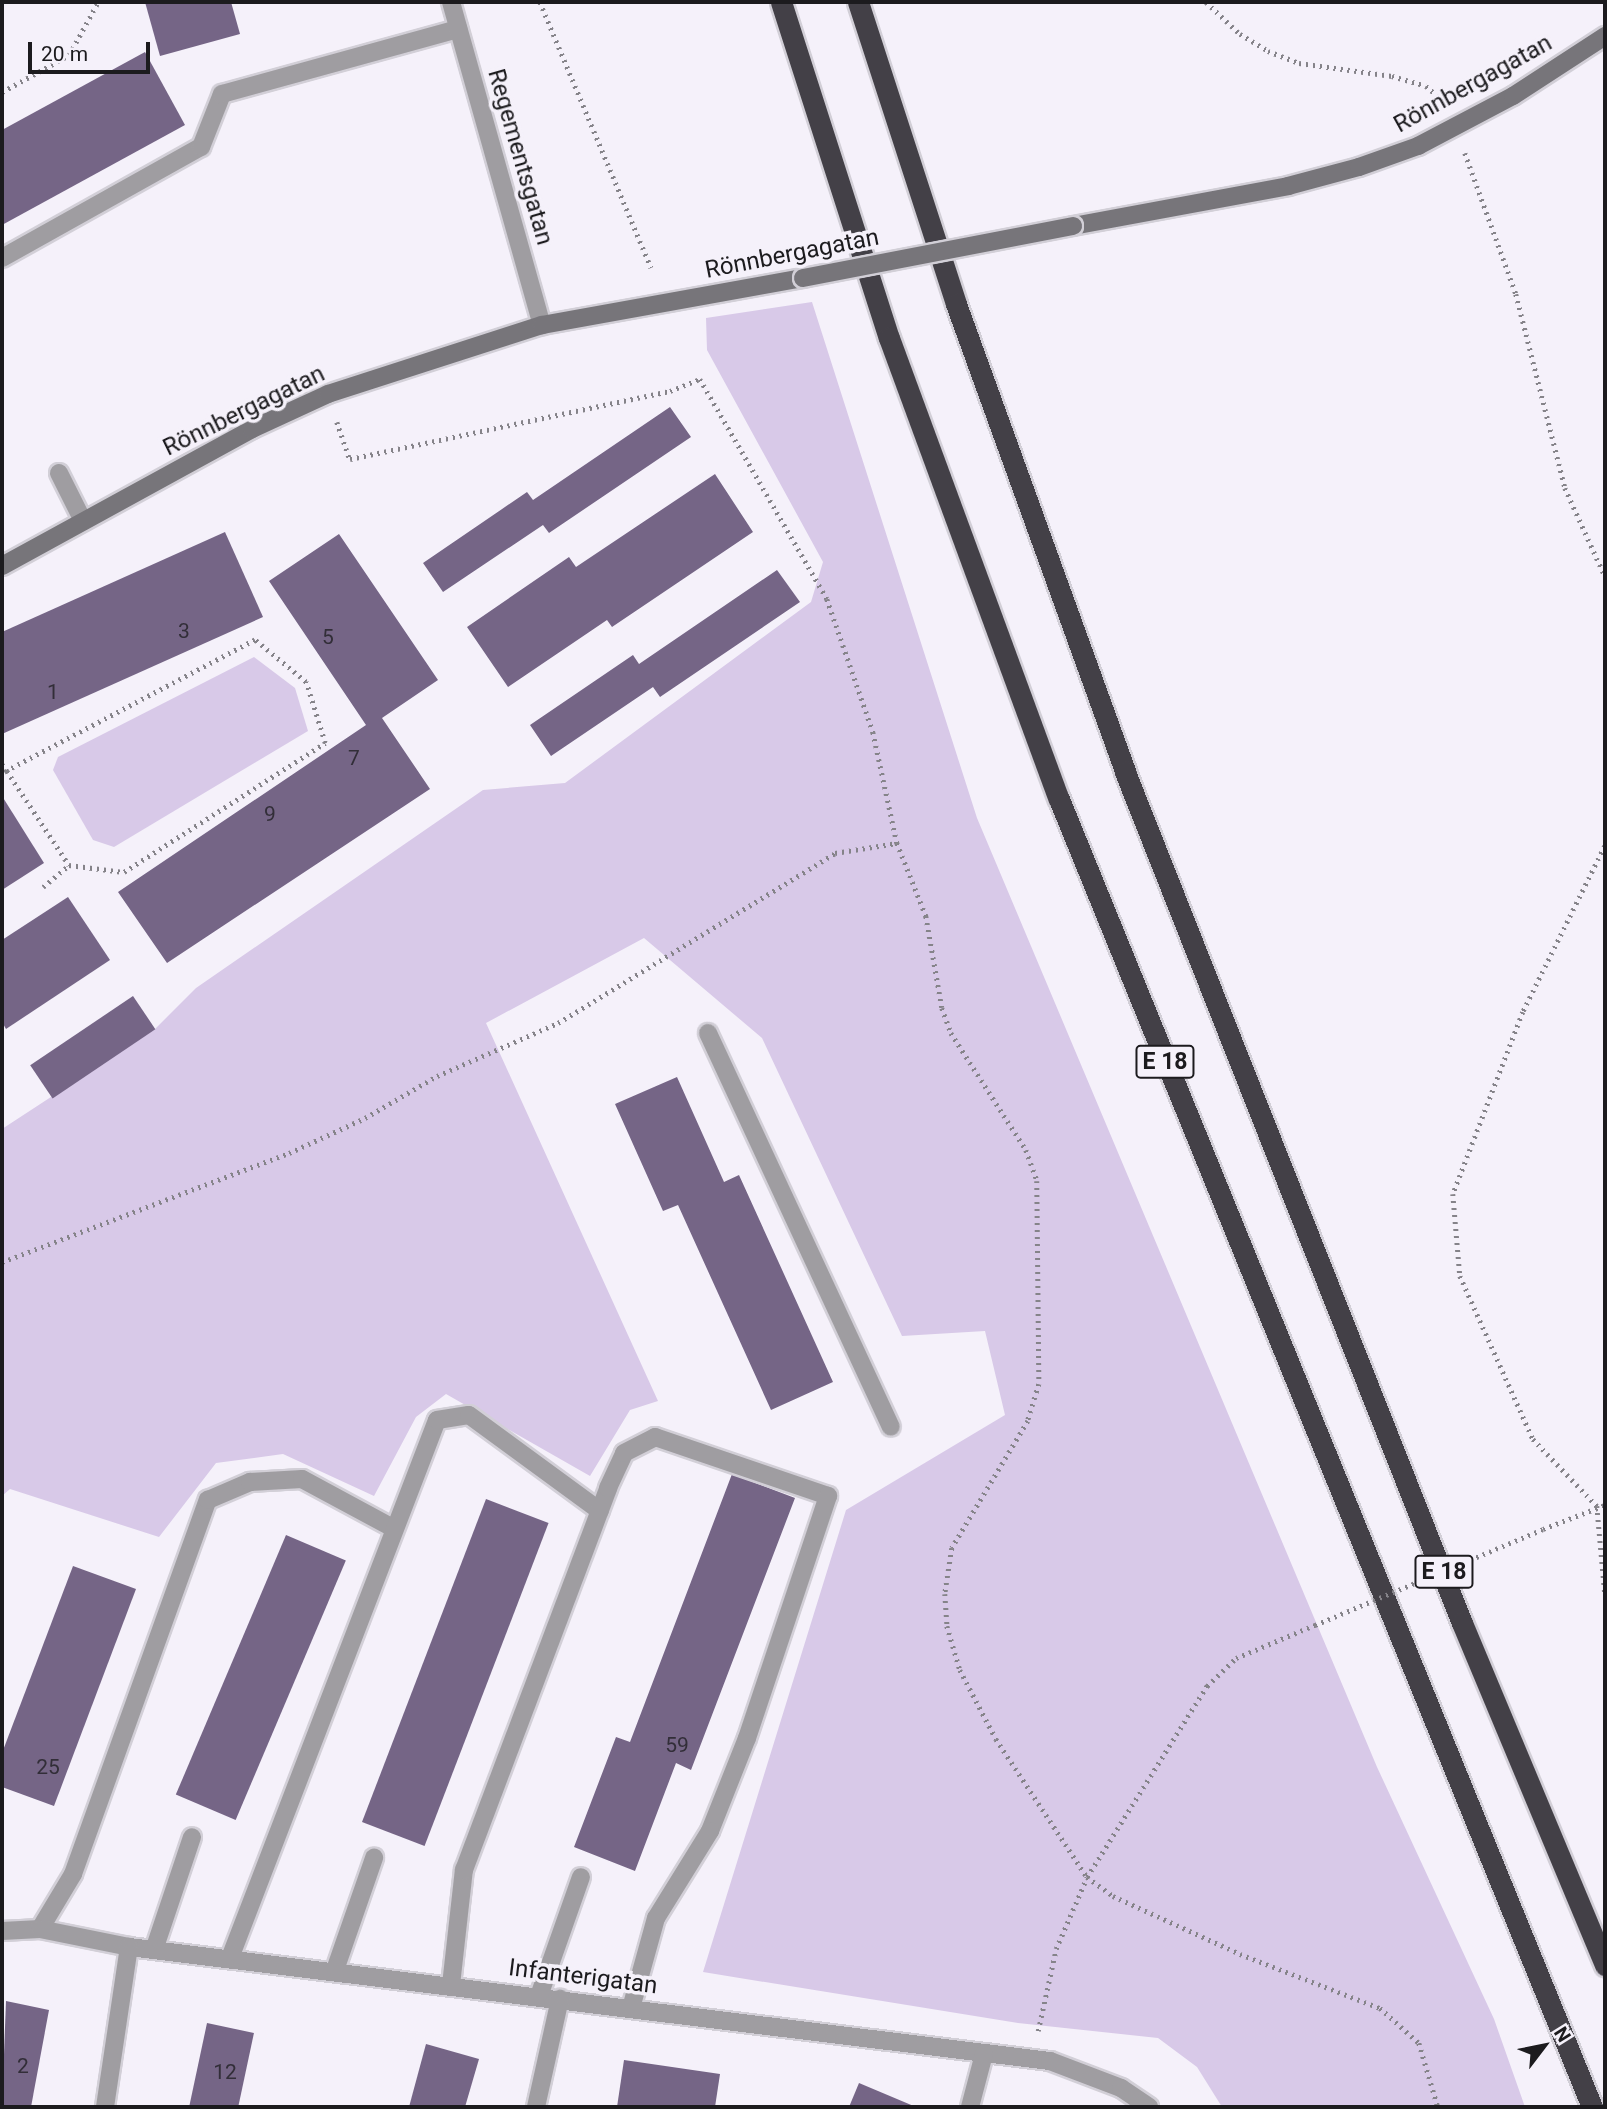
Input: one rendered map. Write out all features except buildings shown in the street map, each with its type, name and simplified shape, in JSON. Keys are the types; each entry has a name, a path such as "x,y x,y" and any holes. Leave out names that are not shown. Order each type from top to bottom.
{"highway":[{"name":"E 18","path":"781,2 890,338 1059,799 1592,2107"},
{"name":"E 18","path":"858,2 956,304 1125,772 1462,1623 1605,1965"}],"street":[{"name":"Regementsgatan","path":"450,2 542,325"},
{"path":"2,258 201,147 222,94 458,29"},
{"name":"Rönnbergagatan","path":"2,566 252,429 328,394 542,325 1287,186 1359,167 1453,127 1605,36"},
{"path":"59,473 83,521"},
{"path":"708,1032 891,1427"},
{"path":"230,1958 393,1528 437,1420 469,1415 600,1511"},
{"path":"451,1985 464,1870 624,1453 655,1437 828,1496 747,1738 710,1831 656,1918 631,2008"},
{"path":"40,1929 73,1874 208,1500 250,1482 302,1479 393,1528"},
{"path":"155,1950 192,1837"},
{"path":"335,1970 374,1858"},
{"path":"539,1996 581,1877"},
{"name":"Infanterigatan","path":"2,1931 40,1929 129,1947 335,1970 1050,2061 1121,2088 1149,2107"},
{"path":"105,2107 129,1947"},
{"path":"536,2107 560,2000"},
{"path":"970,2107 984,2054"}],"path":[{"path":"2,92 69,55 98,2"},
{"path":"540,2 651,268"},
{"path":"1206,2 1253,43 1299,63 1392,76 1426,86 1441,98 1481,189 1516,294 1565,488 1605,576"},
{"path":"328,394 350,459 670,391 700,379 827,599 873,732 897,843 926,916 942,1008 951,1032 1026,1150 1037,1181 1035,1404 952,1548 945,1594 947,1626 960,1670 996,1739 1087,1877 1113,1896 1240,1954 1380,2007 1419,2043 1438,2107"},
{"path":"4,773 255,640 306,682 325,743 124,872 69,865 43,887"},
{"path":"2,764 4,773 69,865"},
{"path":"2,1262 289,1153 365,1118 437,1076 558,1023 835,853 897,843"},
{"path":"1605,846 1523,1012 1453,1194 1460,1276 1533,1440 1597,1506 1605,1594"},
{"path":"1032,2059 1056,1948 1087,1877 1207,1686 1236,1658 1597,1506 1605,1505"}],"shaded area":[{"path":"812,302 977,818 1377,1767 1494,2019 1525,2107 1222,2107 1197,2067 1158,2038 1018,2023 703,1972 846,1510 1005,1415 985,1331 902,1336 762,1038 644,938 486,1023 658,1401 630,1410 590,1476 446,1394 416,1417 374,1496 283,1454 216,1463 159,1537 10,1489 2,1496 2,1129 155,1029 196,988 483,790 565,783 811,602 823,562 707,350 706,318"},
{"path":"254,657 295,688 308,731 114,847 93,840 53,770 58,757"}]}
